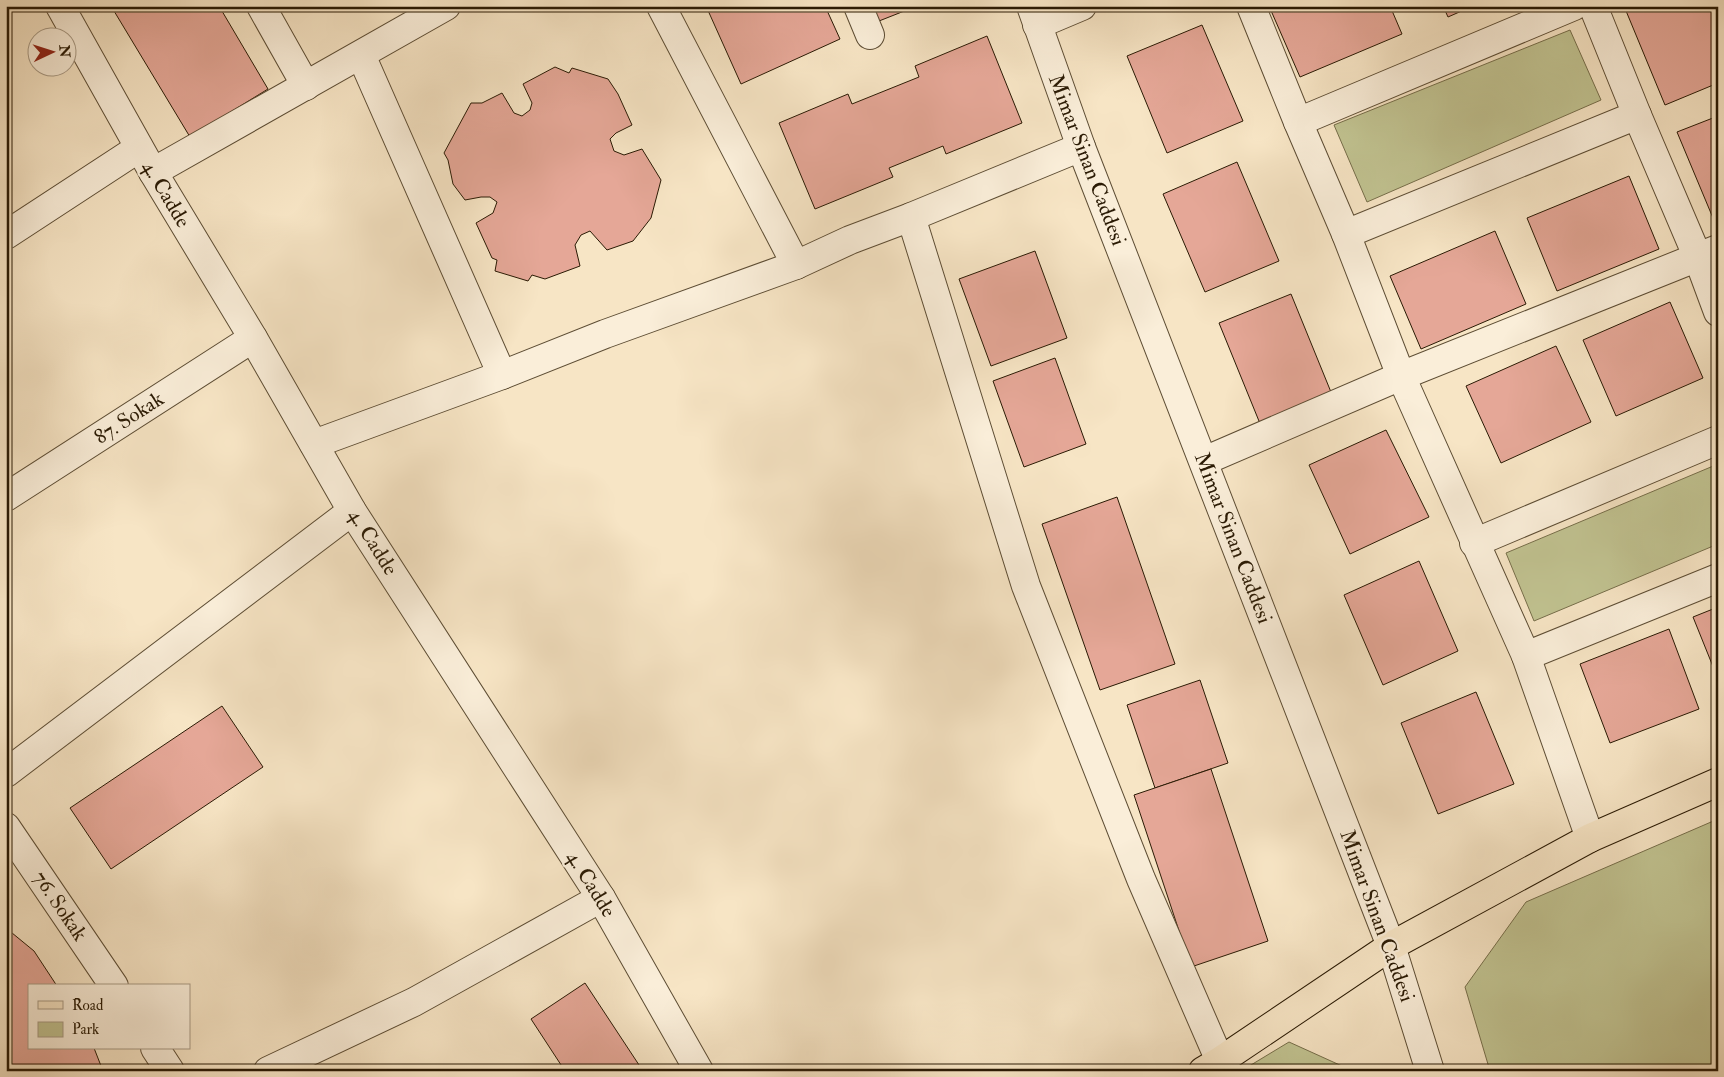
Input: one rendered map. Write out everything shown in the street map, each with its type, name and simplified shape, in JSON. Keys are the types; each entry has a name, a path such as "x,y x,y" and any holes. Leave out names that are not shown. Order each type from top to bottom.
{"main road":[{"path":"1212,1066 1391,946 1590,838 1718,782"}],"street":[{"name":"4. Cadde","path":"60,6 139,148 253,338 352,511 601,898 699,1071"},
{"path":"261,6 306,86"},
{"path":"153,172 446,6"},
{"path":"661,6 796,264"},
{"path":"858,6 870,35"},
{"path":"1034,15 1082,6"},
{"path":"1251,6 1346,234 1401,376 1526,656 1590,838"},
{"path":"1298,122 1574,6"},
{"path":"1593,6 1637,115 1708,254 1718,312"},
{"name":"Mimar Sinan Caddesi","path":"1034,15 1081,147 1391,946 1430,1071"},
{"path":"361,55 502,375"},
{"path":"1346,234 1637,115"},
{"path":"314,444 796,264 850,240 1081,147"},
{"path":"6,235 139,148"},
{"path":"911,217 1026,586 1212,1066"},
{"path":"1204,462 1401,376 1708,254"},
{"name":"87. Sokak","path":"6,497 253,338"},
{"path":"1474,543 1718,440"},
{"path":"6,773 352,511"},
{"path":"1526,656 1718,578"},
{"name":"76. Sokak","path":"6,827 113,984"},
{"path":"268,1071 414,1002 601,898"},
{"path":"156,1050 170,1071"}],"green space":[{"path":"1570,30 1601,100 1367,202 1334,125"},
{"path":"1718,464 1718,544 1534,621 1506,553"},
{"path":"1718,819 1718,1071 1490,1071 1465,987 1526,902"},
{"path":"1289,1042 1353,1071 1241,1071"}],"building":[{"path":"111,6 219,6 268,89 190,137"},
{"path":"706,6 825,6 840,39 741,84"},
{"path":"873,6 917,6 879,21"},
{"path":"1269,6 1390,6 1402,34 1300,77"},
{"path":"1443,6 1473,6 1448,17"},
{"path":"1624,6 1712,6 1718,21 1718,83 1665,105"},
{"path":"1202,25 1243,121 1167,153 1127,56"},
{"path":"987,36 1022,123 946,154 943,146 889,168 893,177 815,209 779,123 848,94 852,104 919,77 915,66"},
{"path":"555,67 569,73 572,68 608,79 618,94 632,125 616,133 610,139 614,151 624,155 642,149 661,180 651,218 633,241 607,250 590,231 581,235 575,245 580,266 545,279 532,275 528,281 495,271 497,260 492,258 476,223 493,213 497,202 490,197 465,200 453,184 448,160 444,153 471,103 482,103 502,93 514,113 522,116 530,110 532,103 523,84"},
{"path":"1718,116 1718,230 1677,132"},
{"path":"1237,162 1279,261 1205,292 1163,194"},
{"path":"1629,176 1659,249 1557,291 1527,218"},
{"path":"1495,231 1526,304 1421,349 1390,276"},
{"path":"1035,251 1067,338 991,366 959,279"},
{"path":"1291,294 1333,397 1261,426 1219,323"},
{"path":"1670,302 1703,378 1616,416 1583,340"},
{"path":"1556,346 1591,422 1501,463 1466,386"},
{"path":"1055,358 1086,444 1024,467 993,381"},
{"path":"1386,430 1429,517 1350,554 1309,465"},
{"path":"1117,497 1175,664 1100,690 1042,524"},
{"path":"1419,561 1458,651 1383,685 1344,595"},
{"path":"1718,607 1718,679 1693,617"},
{"path":"1669,629 1699,709 1610,743 1580,664"},
{"path":"1200,680 1228,763 1155,788 1127,705"},
{"path":"1476,692 1514,784 1438,814 1401,723"},
{"path":"222,706 263,767 111,869 70,808"},
{"path":"1211,769 1268,941 1191,967 1134,795"},
{"path":"6,928 34,951 56,984 28,984 28,1050 95,1050 103,1071 6,1071"},
{"path":"585,983 643,1071 565,1071 531,1019"}]}
